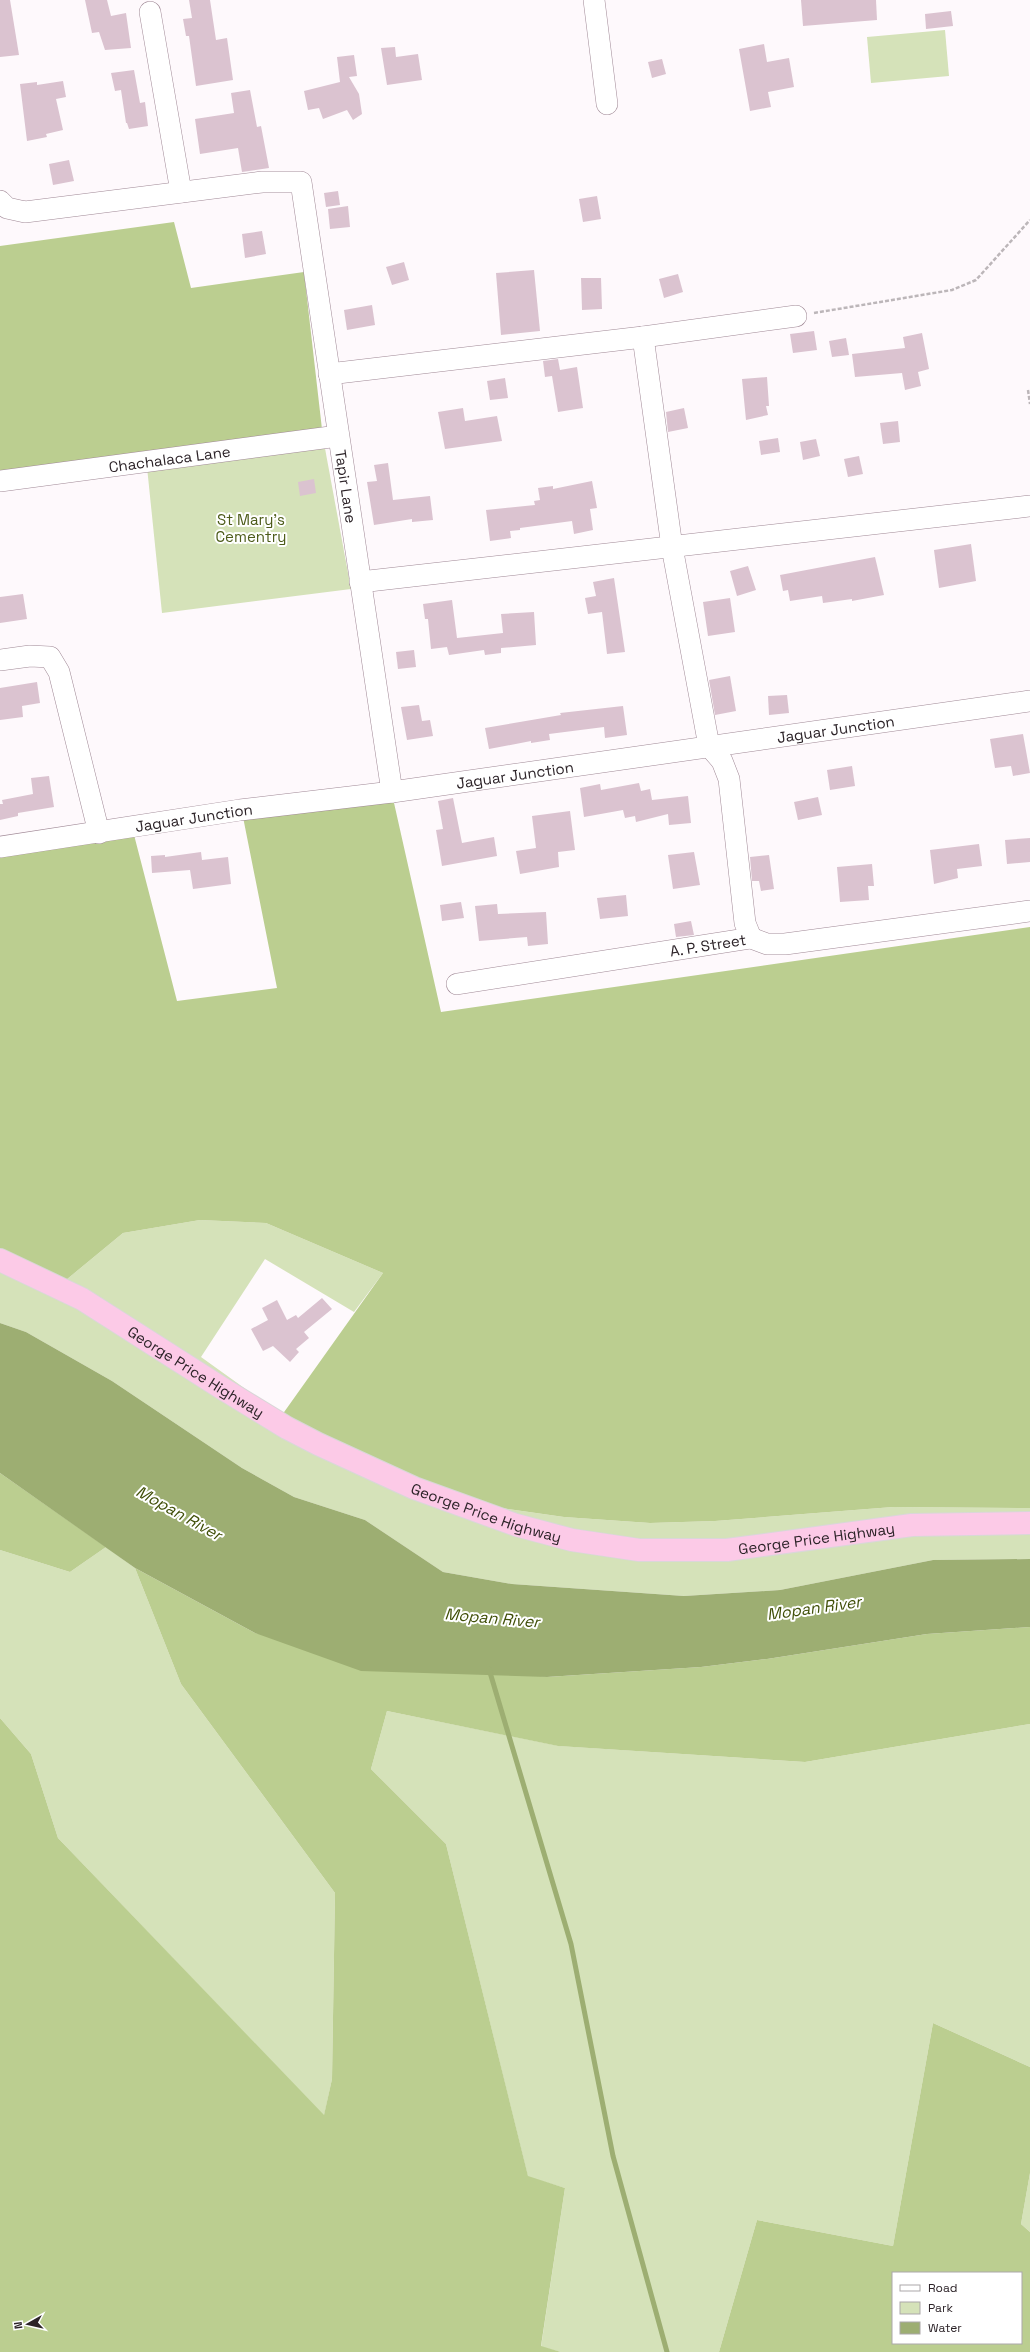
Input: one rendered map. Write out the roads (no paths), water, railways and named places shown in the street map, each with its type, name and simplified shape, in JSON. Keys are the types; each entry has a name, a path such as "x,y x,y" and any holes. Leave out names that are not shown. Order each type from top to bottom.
{"highway":[{"name":"George Price Highway","path":"0,1260 82,1299 233,1395 318,1444 414,1488 516,1525 572,1540 639,1550 727,1550 912,1525 1030,1523"}],"street":[{"path":"594,0 607,104"},
{"path":"0,201 7,208 25,212 181,192 150,12"},
{"name":"Tapir Lane","path":"181,192 262,182 301,182 392,792"},
{"path":"329,374 642,338 796,316"},
{"path":"642,338 672,547 709,746 722,761 729,779 745,924 751,938"},
{"name":"Chachalaca Lane","path":"0,481 338,436"},
{"path":"360,582 1030,506"},
{"path":"0,660 30,656 50,657 59,672 99,833"},
{"name":"Jaguar Junction","path":"0,847 99,833 240,810 392,792 1030,701"},
{"name":"A. P. Street","path":"457,984 751,938 767,944 785,944 1030,911"}],"water":[{"name":"Mopan River","path":"0,1323 26,1332 112,1381 242,1468 294,1497 365,1520 443,1572 512,1584 684,1596 780,1590 933,1560 1030,1559 1030,1627 927,1634 767,1659 701,1667 547,1677 361,1671 255,1633 135,1568 0,1473"}],"waterway":[{"path":"489,1669 571,1944 613,2156 667,2352"}],"park label":[{"name":"St Mary's Cementry","path":"251,528"}]}
